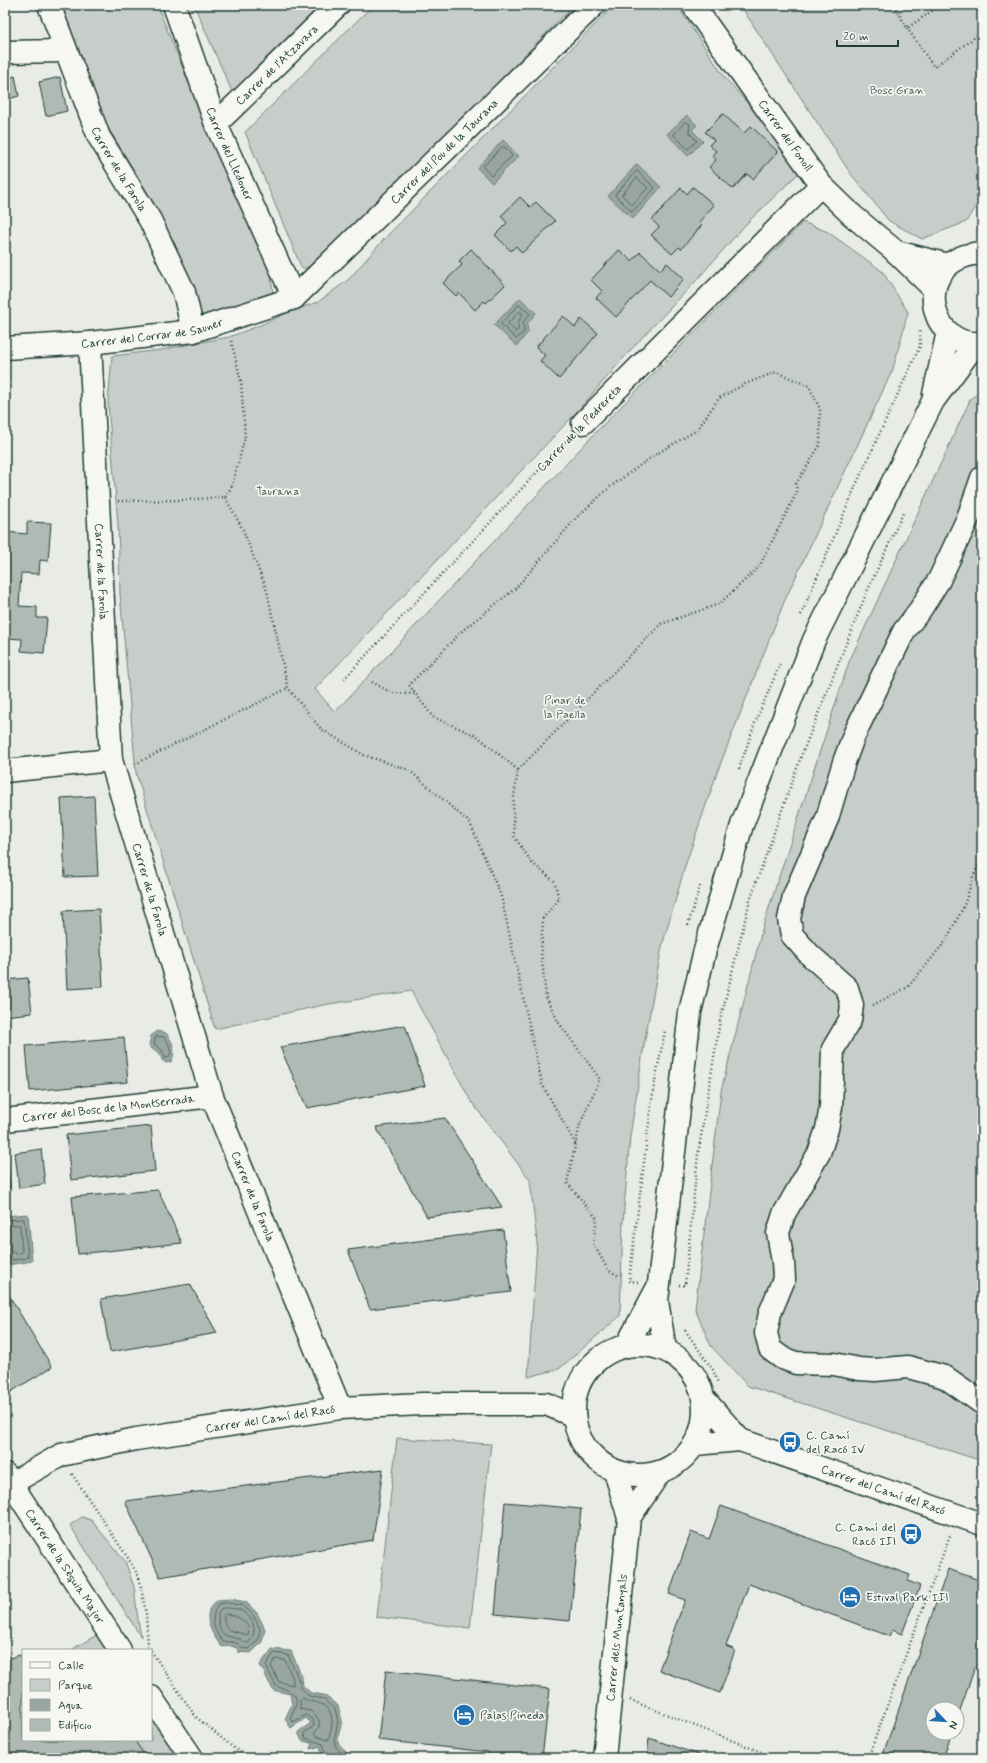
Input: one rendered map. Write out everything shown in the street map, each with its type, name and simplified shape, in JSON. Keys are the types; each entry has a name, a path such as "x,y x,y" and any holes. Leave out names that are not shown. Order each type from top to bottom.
{"street":[{"name":"Carrer de la Farola","path":"49,5 99,137 150,220 184,292 193,331"},
{"name":"Carrer del Lledoner","path":"174,5 216,124 294,298"},
{"name":"Carrer de l'Atzavara","path":"216,124 338,5"},
{"name":"Carrer del Pou de la Taurana","path":"294,298 594,5"},
{"name":"Carrer del Fonoll","path":"693,5 821,185 895,251 934,289"},
{"path":"5,52 66,51"},
{"name":"Carrer de la Pedrereta","path":"583,423 821,185"},
{"name":"Carrer del Fonoll","path":"895,251 948,265"},
{"path":"665,1349 658,1293 690,1012 705,950 742,825 814,640 933,401 979,343 961,340 948,332 939,320 934,305 934,289 940,275 948,265 958,258 970,254 982,253"},
{"name":"Carrer del Corrar de Sauner","path":"5,348 90,343 193,331 294,298"},
{"path":"933,401 948,332"},
{"name":"Carrer de la Farola","path":"90,343 111,760 212,1096 340,1408"},
{"path":"982,478 968,518 939,580 920,610 904,631 854,735 844,762 827,819 794,896 789,918 792,935 847,988 852,1006 850,1020 843,1035 833,1049 831,1107 827,1129 819,1152 784,1214 778,1233 784,1262 784,1279 770,1313 766,1333 770,1349 782,1358 796,1363 834,1364 859,1369 875,1370 908,1366 945,1377 982,1403"},
{"path":"5,771 111,760"},
{"name":"Carrer del Bosc de la Montserrada","path":"5,1120 212,1096"},
{"path":"627,1345 658,1293"},
{"path":"646,1344 665,1349 674,1354 691,1369 702,1388 712,1395 704,1423 695,1444 686,1456 674,1466 660,1472 637,1475 615,1471 595,1458 587,1449 576,1428 574,1402 577,1388 583,1376 592,1365 602,1356 614,1349 627,1345 646,1344"},
{"name":"Carrer del Camí del Racó","path":"546,1404 577,1388"},
{"name":"Carrer del Camí del Racó","path":"712,1395 740,1440"},
{"name":"Carrer del Camí del Racó","path":"7,1482 61,1455 136,1439 340,1408 422,1404 546,1404 574,1416"},
{"name":"Carrer del Camí del Racó","path":"695,1444 740,1440 982,1524"},
{"name":"Carrer dels Muntanyals","path":"604,1758 629,1518 615,1471"},
{"name":"Carrer dels Muntanyals","path":"629,1518 660,1472"},
{"name":"Carrer de la Sèquia Major","path":"7,1482 119,1649"},
{"path":"152,1698 192,1758"}],"path":[{"path":"894,5 907,28 934,67 982,32"},
{"path":"907,28 941,5"},
{"path":"98,501 183,500 225,496 232,486 245,437 241,381 226,320"},
{"path":"518,770 477,736 433,717 409,685 463,630 516,588 577,517 616,483 653,456 697,430 719,398 745,384 776,372 809,386 820,409 820,445 796,484 797,492 759,567 719,604 661,624 518,770 513,804 514,836 532,863 554,881 559,899 543,918 540,952 546,997 559,1023 600,1079 580,1124 567,1183 597,1218 593,1243 608,1270 619,1276"},
{"name":"Carrer de la Pedrereta","path":"344,679 583,423"},
{"path":"225,496 243,530 267,591 288,688 321,729 364,755 409,770 470,823 501,896 542,1084 576,1145"},
{"path":"372,682 392,693 416,694"},
{"path":"135,764 288,688"},
{"path":"851,1014 880,1002 908,987 945,942 964,906 974,874 982,859"},
{"path":"683,1328 713,1370 712,1395"},
{"path":"61,1455 70,1472 128,1558 139,1577 146,1612 148,1646 150,1649"},
{"path":"868,1758 957,1516"},
{"path":"152,1651 196,1717 235,1749 250,1758"},
{"path":"611,1693 776,1758"}],"green space":[{"path":"62,5 157,5 197,103 270,265 273,294 200,320 185,269 150,197 104,121"},
{"path":"194,5 330,5 233,94"},
{"path":"373,5 574,5 318,264 302,269 245,132"},
{"path":"614,5 677,5 725,78 805,167 746,224 694,283 635,345 573,416 315,689 335,712 595,433 803,222 828,232 882,271 908,312 893,369 784,602 718,770 686,863 662,946 644,1045 630,1137 623,1222 620,1316 559,1369 528,1377 537,1242 530,1180 471,1101 411,991 323,1005 215,1029 136,773 120,594 118,525 108,403 112,356 160,350 229,337 289,312 318,302 348,280 386,237"},
{"name":"Bosc Gran","path":"740,5 982,5 982,195 966,222 922,239 889,221 851,174"},
{"path":"982,391 982,1461 748,1386 711,1346 695,1309 721,1091 763,926 849,662 971,398"},
{"path":"397,1438 491,1444 470,1628 377,1617"},
{"path":"82,1517 91,1520 125,1561 134,1587 141,1637 70,1525"},
{"path":"100,1633 111,1649 73,1649"},
{"path":"152,1711 183,1758 143,1758 131,1741 152,1741"}],"water":[{"path":"687,115 697,125 692,130 703,141 688,156 667,134"},
{"path":"503,140 519,156 492,183 477,168"},
{"path":"637,164 661,187 633,219 608,196"},
{"path":"520,298 536,313 527,324 528,332 517,346 494,325"},
{"path":"157,1031 166,1033 172,1043 174,1054 171,1062 166,1063 162,1060 159,1052 152,1049 149,1045 151,1036"},
{"path":"28,1214 32,1261 8,1265 5,1240 5,1216"},
{"path":"230,1599 246,1602 257,1613 265,1629 262,1642 251,1653 238,1652 237,1648 228,1645 222,1647 209,1625 208,1615 210,1609 217,1600"},
{"path":"272,1649 291,1651 302,1677 303,1686 311,1693 324,1695 338,1706 342,1720 337,1740 351,1758 321,1758 322,1754 320,1746 311,1749 312,1743 302,1741 298,1732 311,1723 306,1718 291,1728 285,1719 292,1704 290,1694 273,1690 260,1665"}],"building":[{"path":"15,76 19,96 5,100 5,79"},
{"path":"60,77 67,111 46,116 39,82"},
{"path":"723,114 744,133 751,126 778,152 753,179 747,174 733,189 709,167 716,160 712,155 716,151 709,145 714,140 705,132"},
{"path":"693,187 714,205 699,222 702,225 681,249 679,247 672,254 651,235 659,227 652,220 681,188 687,194"},
{"path":"520,197 530,207 536,202 555,221 522,253 516,246 511,251 495,235 507,223 501,216"},
{"path":"471,249 505,285 486,303 484,301 475,310 459,293 456,296 443,283 462,265 459,261"},
{"path":"619,250 632,261 640,252 660,270 667,263 684,279 668,297 650,280 616,317 596,298 602,291 591,280"},
{"path":"563,316 575,327 581,319 598,333 559,379 540,361 545,355 536,347"},
{"path":"27,522 51,523 48,561 40,560 39,574 21,573 19,606 37,607 37,618 47,618 44,653 21,651 22,639 5,638 5,532 27,534"},
{"path":"94,796 98,876 65,877 61,798"},
{"path":"99,909 103,987 67,989 63,911"},
{"path":"28,978 32,1013 5,1016 5,980"},
{"path":"405,1025 425,1086 307,1108 280,1047"},
{"path":"124,1037 128,1082 30,1091 26,1046"},
{"path":"445,1118 502,1207 427,1217 376,1127"},
{"path":"151,1126 155,1171 71,1180 66,1135"},
{"path":"41,1149 45,1184 19,1188 15,1153"},
{"path":"5,1156 7,1156 10,1188 5,1189"},
{"path":"158,1190 182,1243 78,1254 72,1197"},
{"path":"503,1230 511,1292 370,1309 348,1250"},
{"path":"190,1284 217,1333 110,1352 101,1299"},
{"path":"7,1292 52,1367 9,1393 5,1387 5,1293"},
{"path":"383,1469 373,1540 160,1577 125,1501"},
{"path":"505,1502 581,1509 570,1621 495,1614"},
{"name":"Estival Park III","path":"721,1506 910,1575 908,1581 920,1586 902,1634 892,1630 889,1636 749,1584 726,1646 735,1650 720,1693 659,1670 685,1600 669,1594 691,1532 709,1539"},
{"path":"948,1569 982,1581 982,1669 975,1667 963,1701 925,1701 925,1741 949,1741 943,1758 882,1757"},
{"path":"5,1653 10,1658 20,1655 22,1659 22,1741 135,1741 147,1758 5,1758"},
{"name":"Palas Pineda","path":"386,1670 550,1689 542,1758 488,1758 488,1752 378,1740"},
{"path":"649,1738 708,1758 647,1758"}],"place":[{"name":"C. Camí del Racó IV","path":"790,1442"},
{"name":"C. Camí del Racó III","path":"911,1534"},
{"name":"Estival Park III","path":"850,1597"},
{"name":"Palas Pineda","path":"464,1715"}],"park label":[{"name":"Taurana","path":"278,491"},
{"name":"Pinar de la Paella","path":"565,707"}]}
